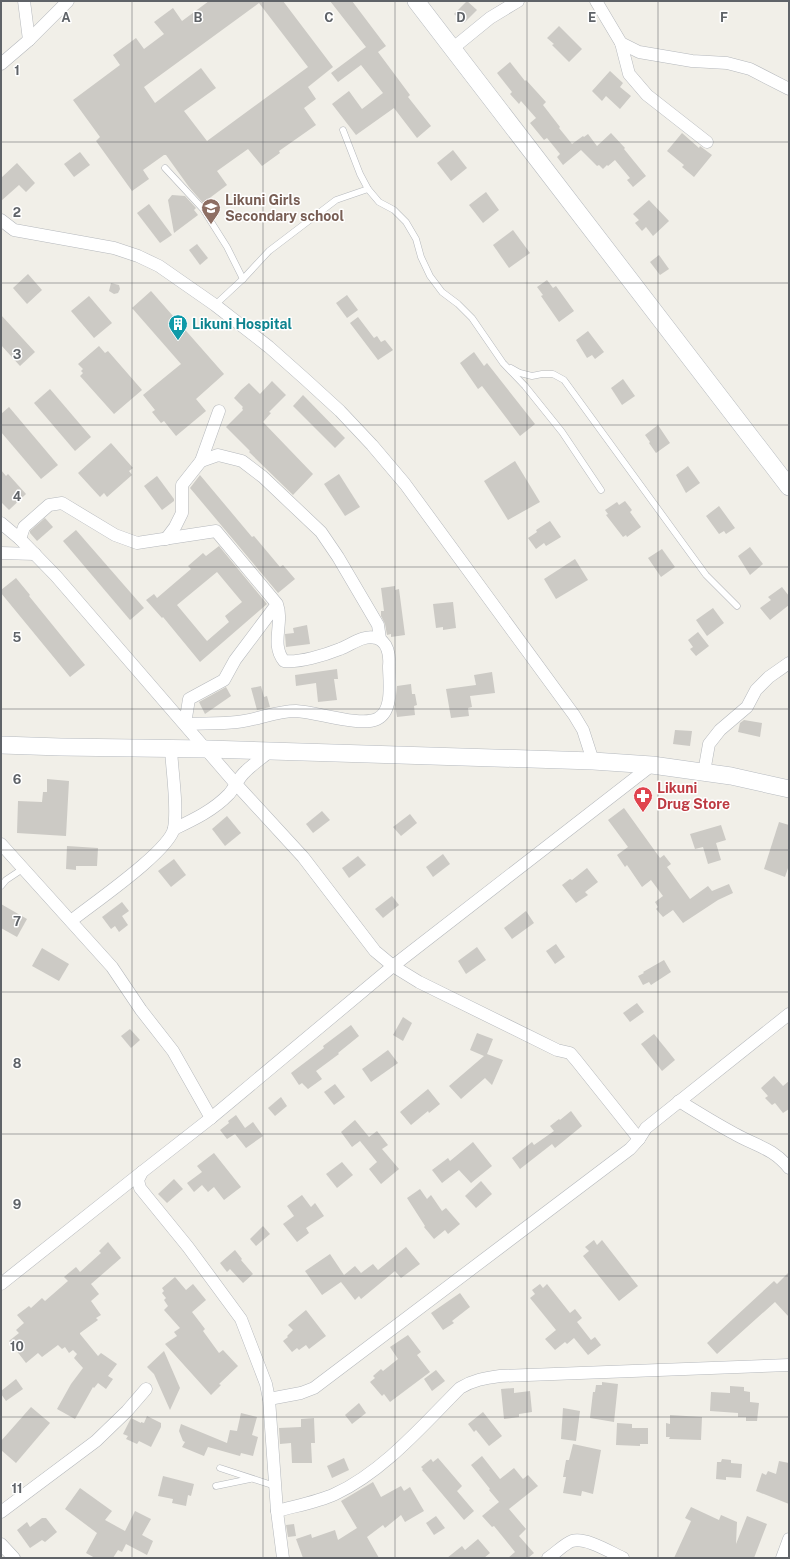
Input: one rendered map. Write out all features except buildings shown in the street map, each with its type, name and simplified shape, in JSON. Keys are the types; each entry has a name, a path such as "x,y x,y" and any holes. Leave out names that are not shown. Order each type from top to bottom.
{"main road":[{"path":"416,1 789,487"},
{"path":"1,745 208,749 593,761 652,765 704,772 731,776 789,790"}],"street":[{"path":"24,1 29,40"},
{"path":"1,64 29,40 68,1"},
{"path":"452,49 490,18 518,1"},
{"path":"596,1 621,43 629,74 647,95 707,142"},
{"path":"621,43 639,52 692,61 732,64 750,69 789,89"},
{"path":"1,220 14,230 114,248 138,256 159,266 215,305 269,347 334,405 372,445 405,484 525,646 583,730 593,761"},
{"path":"166,539 175,527 182,513 182,485 201,461 219,410"},
{"path":"201,461 218,455 242,462 263,477 321,532 338,557 378,625 380,639"},
{"path":"20,539 24,528 49,505 62,503 115,535 137,543 216,531 277,604 280,612 277,645 279,655 284,661 293,662 339,650 366,638 374,637 380,639 385,644 388,651 390,662 388,704 384,713 377,719 368,721 343,720 324,715 296,711 270,714 238,722 185,724"},
{"path":"1,523 35,554 303,857 376,951 393,966 419,982 550,1046 570,1053 639,1139"},
{"path":"1,553 35,554"},
{"path":"185,724 189,699 224,680 235,660 277,604"},
{"path":"704,772 709,744 720,730 747,707 760,685 769,676 789,663"},
{"path":"71,921 154,856 166,843 174,829 175,814 171,749"},
{"path":"174,829 207,812 229,793 245,771 270,751"},
{"path":"1,1284 212,1118 393,966 652,765"},
{"path":"1,844 112,967 141,1010 173,1051 212,1118"},
{"path":"269,1399 301,1393 314,1388 630,1149 646,1128 789,1014"},
{"path":"679,1101 736,1135 768,1149 787,1161"},
{"path":"142,1172 138,1180 140,1188 188,1247 241,1319 266,1384 269,1399 276,1511 283,1558"},
{"path":"276,1511 333,1495 349,1487 382,1464 460,1388 469,1382 479,1379 500,1376 789,1365"},
{"path":"1,1512 96,1441 127,1411 146,1388"},
{"path":"782,1558 789,1539"},
{"path":"548,1558 572,1541 580,1540 588,1542 623,1558"},
{"path":"1,1544 14,1558"}],"lane":[{"path":"343,130 360,174 368,189 379,202 394,210 406,222 416,240 421,257 430,276 442,292 458,304 472,318 503,363 525,386 557,426 601,490"},
{"path":"165,168 203,209 228,247 243,279"},
{"path":"215,305 243,279 269,250 336,200 368,189"},
{"path":"503,363 520,373 532,376 553,374 564,380 706,575 737,606"},
{"path":"1,886 3,878 24,868"},
{"path":"220,1468 275,1486"},
{"path":"216,1486 252,1478"}],"place":[{"name":"Likuni Girls Secondary school","path":"211,225"},
{"name":"Likuni Hospital","path":"178,341"},
{"name":"Likuni Drug Store","path":"643,813"}]}
